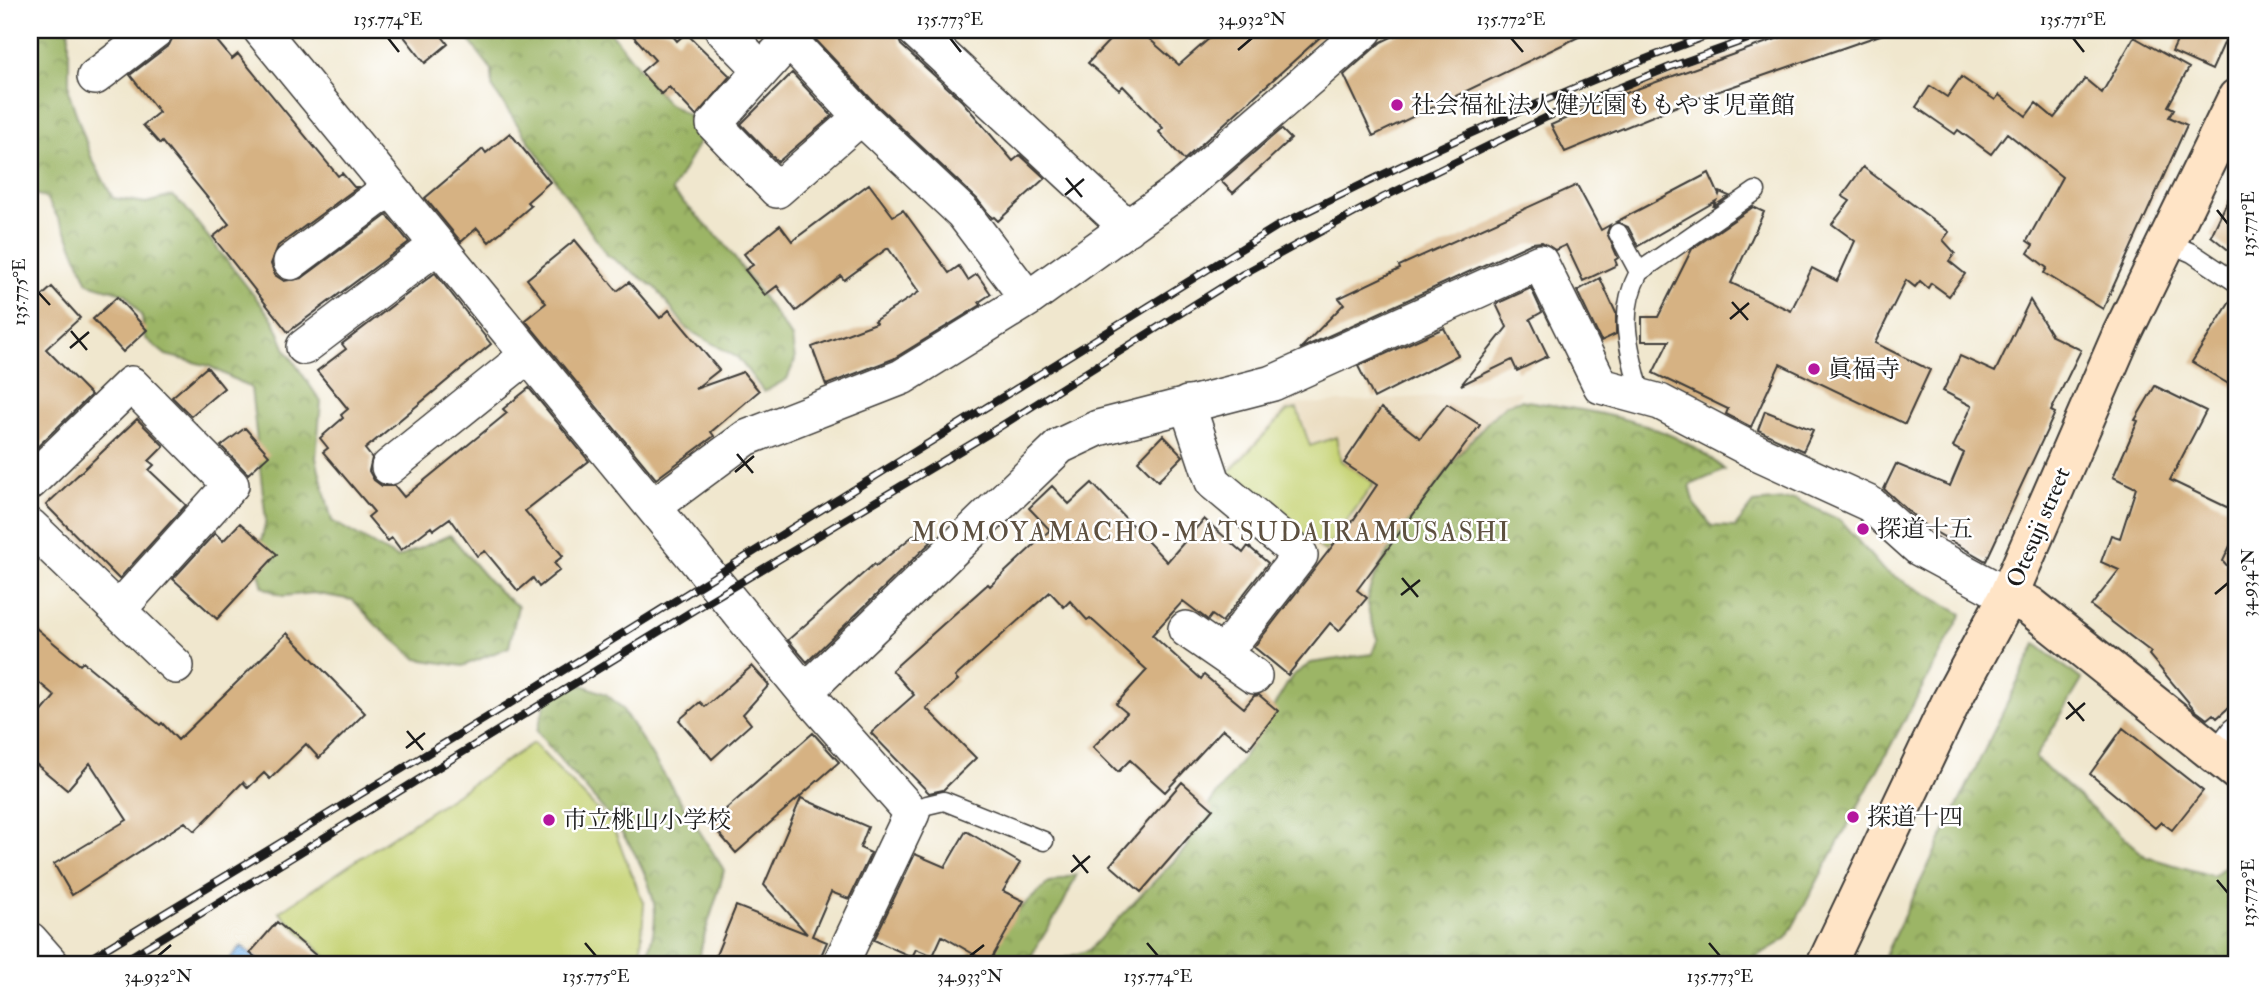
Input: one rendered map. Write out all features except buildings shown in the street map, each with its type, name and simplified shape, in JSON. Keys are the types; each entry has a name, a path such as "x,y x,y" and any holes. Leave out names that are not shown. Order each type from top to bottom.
{"street":[{"path":"95,77 156,30"},
{"path":"261,30 805,692 912,813 840,965"},
{"path":"723,30 762,70"},
{"path":"915,30 1128,228"},
{"path":"653,507 746,438 902,377 1028,299 1181,189 1365,30"},
{"path":"861,117 778,190 714,124 793,35 861,117 963,213 1028,299"},
{"name":"Otesuji street","path":"1829,962 1951,702 2008,596 2121,336 2169,243 2237,97"},
{"path":"291,262 390,188"},
{"path":"304,347 438,245"},
{"path":"805,692 1060,446 1098,429 1273,383 1540,262 1601,386 1660,402 1750,449 1870,504 1919,548 2030,606 2232,755"},
{"path":"389,467 528,355"},
{"path":"30,482 131,384 231,485 118,610"},
{"path":"1187,404 1213,482 1300,555 1223,654"},
{"path":"30,526 176,666"},
{"path":"1186,629 1254,676"}],"lane":[{"path":"1641,396 1625,324 1629,290 1639,272 1756,191"},
{"path":"1618,233 1639,272"},
{"path":"2169,243 2192,253 2237,283"},
{"path":"912,813 927,805 944,801 1044,841"}],"shaded area":[{"path":"1522,391 1376,592 1220,478 1288,405"}],"green space":[{"path":"30,30 69,30 69,93 92,159 113,198 146,203 172,196 184,206 274,321 286,350 321,402 316,458 332,521 397,558 450,535 491,583 518,606 509,647 463,666 417,659 376,625 353,600 313,593 283,596 263,587 256,562 266,521 251,388 209,366 166,355 145,338 142,317 126,294 88,283 67,233 46,198 30,192"},
{"path":"461,30 609,30 666,102 693,118 702,137 672,191 723,242 792,338 795,360 787,379 764,392 738,358 687,329 656,288 606,254 492,87 492,70"},
{"path":"1521,400 1629,420 1679,439 1725,470 1690,485 1695,505 1712,526 1735,527 1754,503 1795,499 1840,520 1883,570 1962,614 1786,939 1742,965 959,965 1047,884 1077,874 1063,904 1031,956 1048,964 1089,950 1188,846 1195,823 1240,763 1292,676 1311,663 1372,654 1378,638 1369,613 1368,597 1387,554 1427,496 1472,440 1506,405"},
{"path":"1297,409 1310,446 1336,437 1341,461 1374,483 1325,551 1232,482 1227,474 1287,411"},
{"path":"2036,644 2082,680 2035,758 2146,857 2213,876 2237,857 2237,965 1880,965"},
{"path":"577,683 606,694 621,707 724,870 698,965 625,965 628,960 647,957 651,944 655,911 647,879 622,833 537,731 547,698"},
{"name":"市立桃山小学校","path":"533,743 612,825 644,904 640,965 330,965 326,957 279,912"}],"water":[{"path":"241,946 265,965 225,965"}],"railway":[{"path":"79,965 509,704 1276,227 1552,97 1723,30"},
{"path":"117,965 694,610 993,431 1243,274 1384,197 1547,117 1670,67 1773,30"}],"place":[{"name":"社会福祉法人健光園ももやま児童館","path":"1397,105"},
{"name":"眞福寺","path":"1814,369"},
{"name":"探道十五","path":"1863,529"},
{"name":"探道十四","path":"1853,817"},
{"name":"市立桃山小学校","path":"549,820"}],"district":[{"name":"MOMOYAMACHO-MATSUDAIRAMUSASHI","path":"1211,532"}]}
